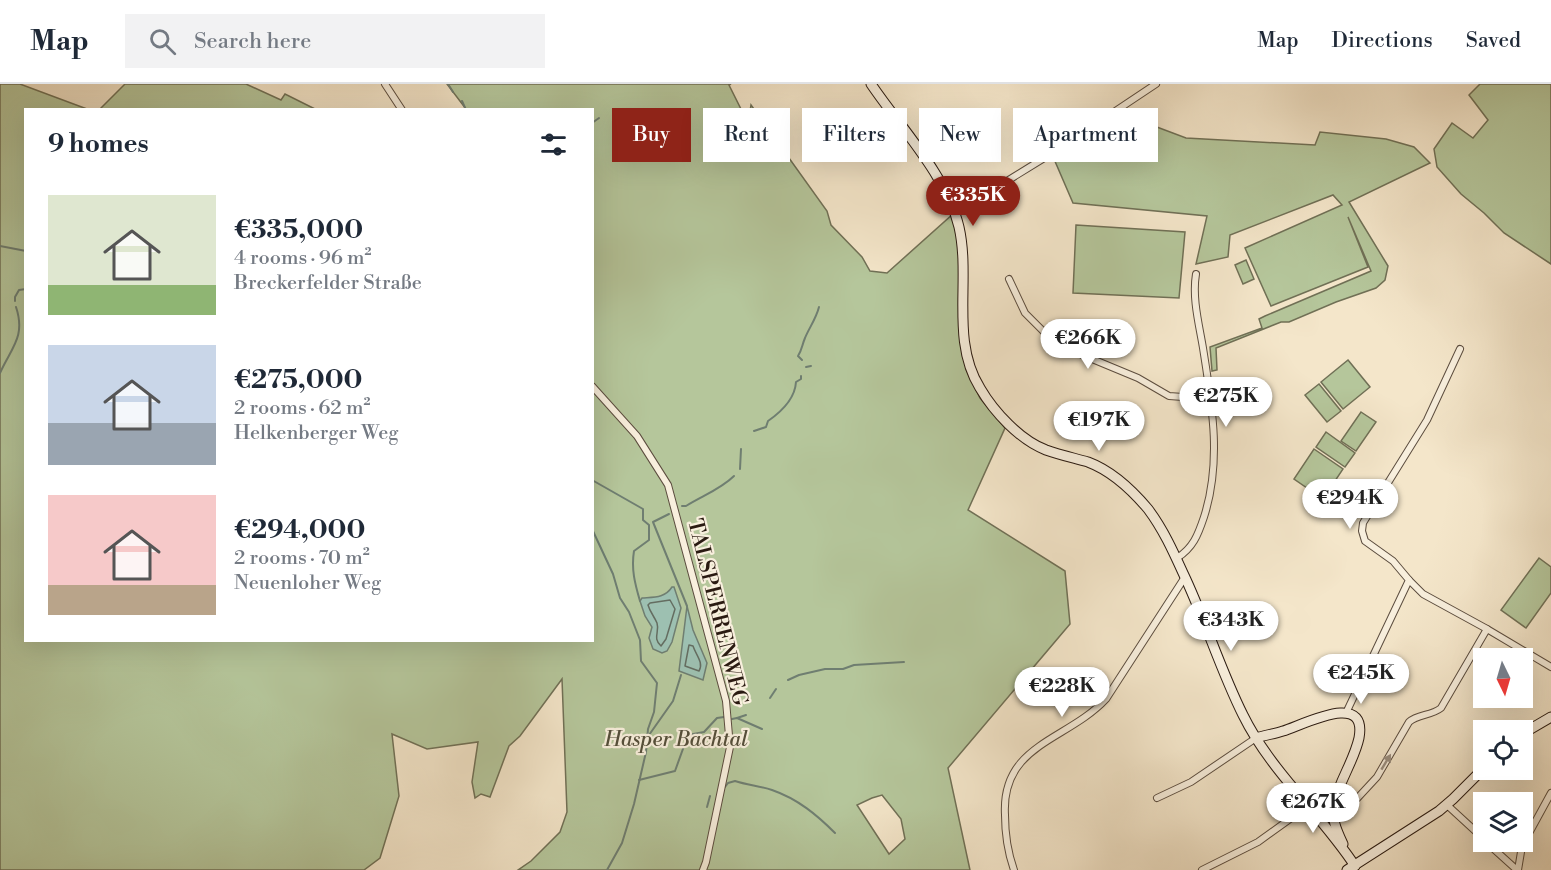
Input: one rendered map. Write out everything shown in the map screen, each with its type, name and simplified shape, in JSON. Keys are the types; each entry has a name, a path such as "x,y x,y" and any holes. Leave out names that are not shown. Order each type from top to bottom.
{"main road":[{"path":"871,84 940,180 955,213 962,241 965,340 971,368 983,393 1006,421 1034,444 1094,465 1117,479 1142,502 1167,538 1177,558 1240,709 1256,738 1346,852"},
{"path":"1256,738 1282,732 1333,713 1346,712 1354,717 1359,737 1334,803 1334,821 1351,868 1447,805 1473,779"},
{"path":"1533,728 1551,717"},
{"path":"1266,751 1268,741 1282,732"},
{"path":"1322,824 1334,821"}],"street":[{"path":"385,84 401,108"},
{"path":"955,213 1054,152 1156,84"},
{"path":"1177,558 1188,551 1198,532 1211,493 1215,453 1211,399 1198,323 1194,285 1196,274"},
{"path":"1010,279 1025,313 1056,344 1138,378 1169,396 1211,399"},
{"path":"1460,349 1427,420 1362,527 1365,541 1393,561 1423,594 1551,667"},
{"name":"TALSPERRENWEG","path":"594,388 638,436 668,485 726,701 730,747 703,870"},
{"path":"1014,870 1005,825 1004,801 1009,778 1025,758 1093,712 1106,699 1185,577"},
{"path":"1346,712 1409,580"},
{"path":"1334,821 1377,777 1408,722 1441,708 1487,629"},
{"path":"1157,798 1210,770 1256,738"},
{"path":"1517,870 1522,846 1551,793"},
{"path":"1447,805 1473,829"},
{"path":"1202,870 1258,842 1308,806"},
{"path":"1498,852 1517,870"}],"green space":[{"name":"Hasper Bachtal","path":"0,84 20,84 84,108 24,108 24,642 594,642 594,108 465,108 447,84 731,84 729,85 740,108 703,108 703,162 790,162 790,159 827,211 831,225 862,257 870,271 887,273 953,214 961,260 966,369 980,398 1005,428 968,510 1065,571 1070,624 948,768 970,870 518,870 531,861 560,832 567,812 562,679 520,736 509,746 490,797 481,794 475,798 472,782 478,742 427,749 392,734 399,796 380,858 364,870 0,870","holes":["882,795 901,819 905,839 889,854 857,805"]},
{"path":"125,84 246,84 281,100 285,94 313,108 101,108"},
{"path":"1480,84 1551,84 1551,264 1504,233 1461,194 1437,167 1434,149 1452,123 1473,138 1488,120 1469,95"},
{"path":"1158,127 1186,138 1315,145 1320,132 1386,139 1414,147 1430,163 1349,202 1388,266 1385,280 1376,288 1216,348 1217,370 1212,371 1210,347 1262,328 1259,319 1371,271 1348,217 1368,267 1271,306 1245,248 1342,205 1333,195 1230,235 1228,257 1196,264 1207,216 1073,203 1055,162 1158,162"},
{"path":"1076,225 1185,232 1179,298 1073,293"},
{"path":"1246,260 1254,279 1243,284 1235,265"},
{"path":"1348,360 1370,387 1343,409 1321,382"},
{"path":"1319,384 1341,411 1327,422 1305,395"},
{"path":"1361,412 1376,422 1356,451 1341,441"},
{"path":"1326,432 1355,453 1345,467 1316,447"},
{"path":"1314,449 1343,469 1323,499 1294,479"},
{"path":"1539,558 1551,567 1551,593 1526,628 1501,610"}],"water":[{"path":"674,587 681,608 672,642 667,651 662,653 653,649 649,638 652,627 640,601 642,598 663,595"},
{"path":"687,606 693,630 707,663 703,680 679,671"}],"waterway":[{"path":"448,84 453,92"},
{"path":"462,101 465,108"},
{"path":"594,122 599,118"},
{"path":"0,246 24,251"},
{"path":"15,301 19,290 24,289"},
{"path":"0,373 18,334 19,317 16,307"},
{"path":"802,360 798,356 819,307"},
{"path":"806,367 811,366"},
{"path":"754,431 766,427 768,421 778,414 793,394 796,382 801,379 801,376"},
{"path":"740,469 741,449"},
{"path":"682,506 717,489 734,476"},
{"path":"594,481 643,509 643,520 649,525 649,540 634,551 633,564 640,601"},
{"path":"669,514 653,522 687,606"},
{"path":"594,533 640,640 641,661 657,683 654,712 648,729 646,752 634,804 622,843 607,870"},
{"path":"788,680 825,669 904,662"},
{"path":"649,735 673,701 681,675"},
{"path":"770,698 776,689"},
{"path":"737,718 746,715"},
{"path":"639,780 675,771 688,735 704,732 717,718 724,717"},
{"path":"732,719 737,718 762,729"},
{"path":"725,787 728,783 735,781 781,794 806,808 835,833"},
{"path":"707,807 710,796"}]}
